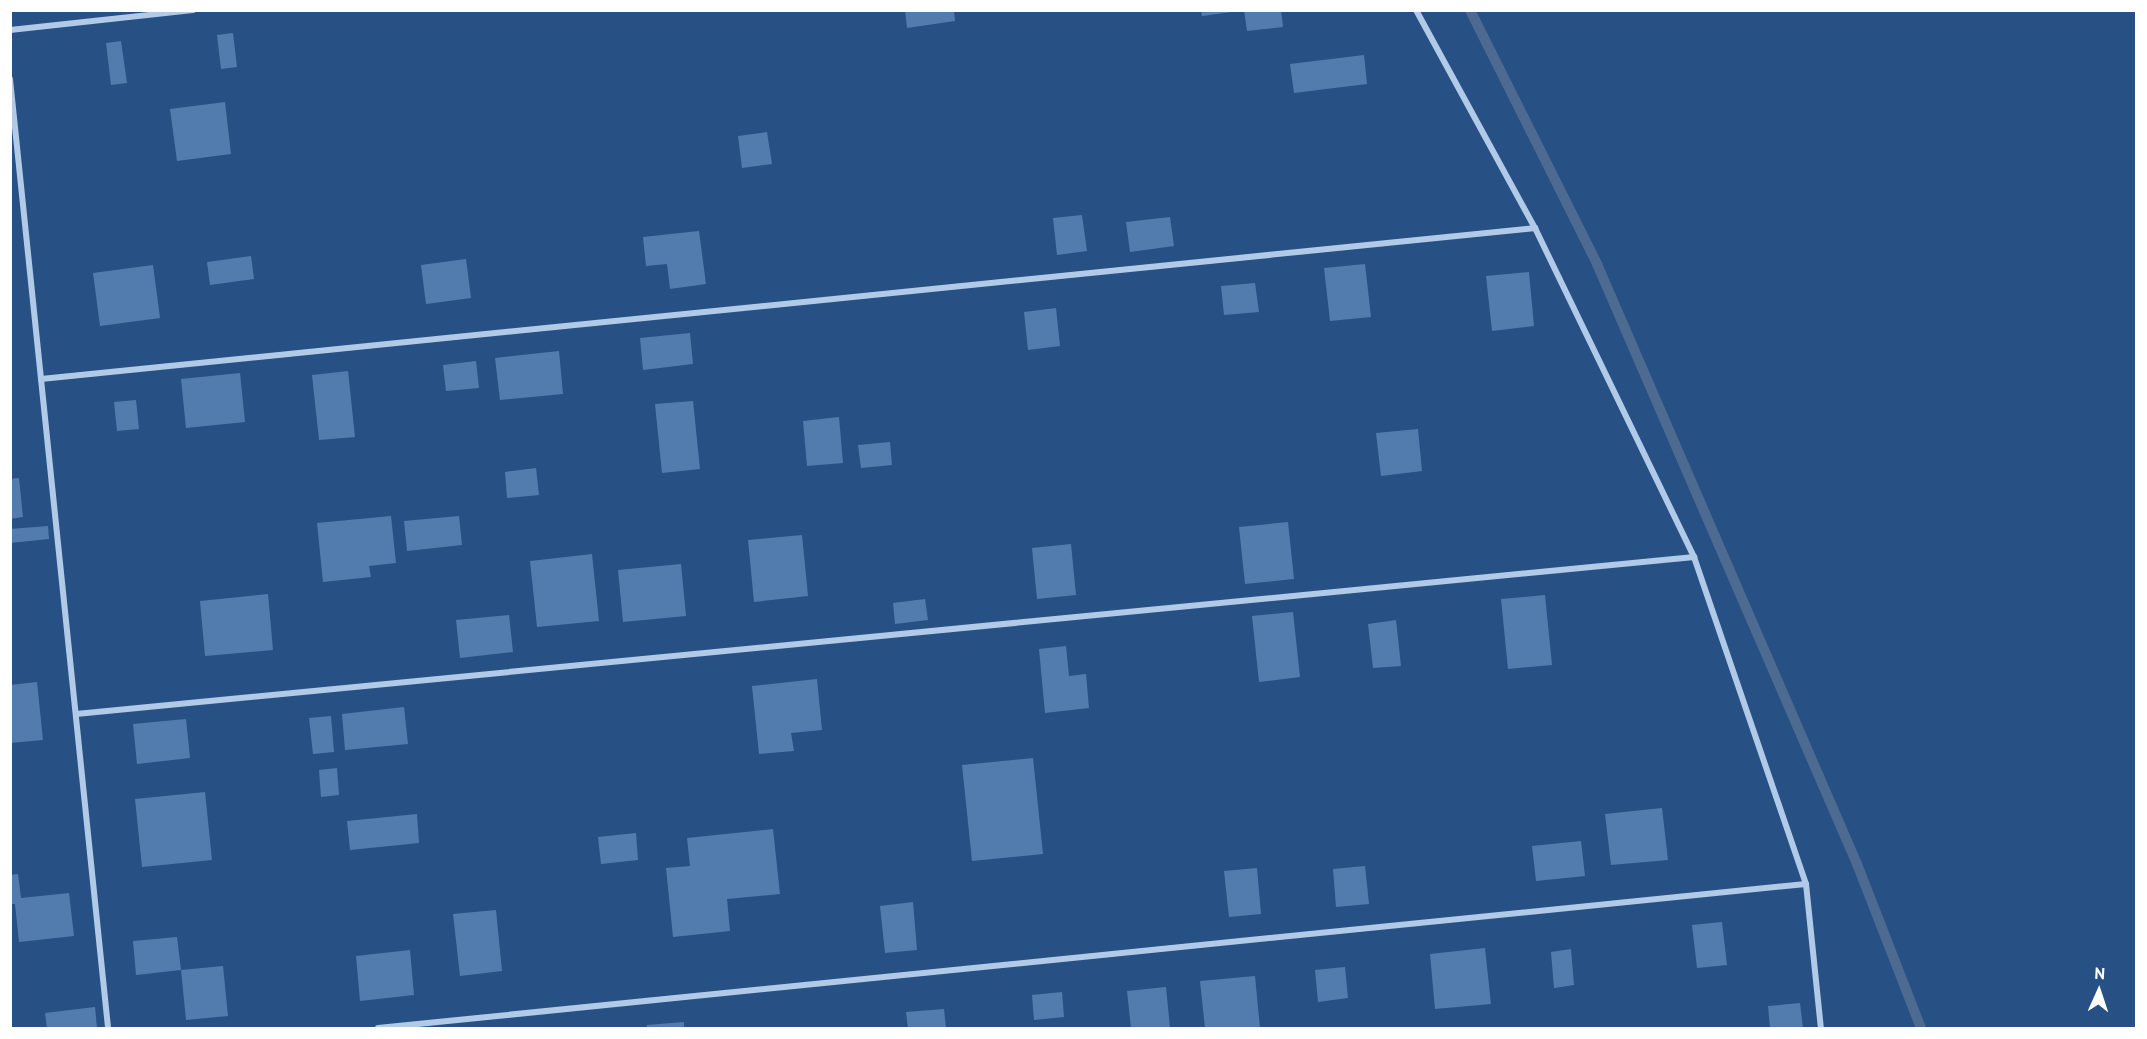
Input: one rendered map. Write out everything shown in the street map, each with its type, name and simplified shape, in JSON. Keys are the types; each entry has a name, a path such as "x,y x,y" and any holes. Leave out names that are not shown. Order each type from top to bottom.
{"street":[{"path":"10,30 193,10"},
{"path":"1416,10 1535,228 1694,557 1806,884 1821,1029"},
{"path":"10,79 108,1029"},
{"path":"41,379 1535,228"},
{"path":"75,714 1694,557"},
{"path":"378,1029 1806,884"}],"building":[{"path":"905,10 954,10 955,21 907,28"},
{"path":"1201,10 1232,10 1232,12 1202,16"},
{"path":"1244,10 1281,10 1283,27 1247,31"},
{"path":"233,33 237,67 221,69 217,35"},
{"path":"121,41 127,83 111,85 106,43"},
{"path":"1364,55 1367,84 1294,93 1290,64"},
{"path":"225,102 231,154 177,161 170,109"},
{"path":"767,132 772,164 742,168 738,136"},
{"path":"1082,215 1087,251 1057,255 1053,218"},
{"path":"1170,217 1174,246 1130,252 1126,222"},
{"path":"699,231 706,284 670,289 667,264 646,266 643,237"},
{"path":"251,256 254,279 210,285 207,262"},
{"path":"466,259 471,298 426,304 421,265"},
{"path":"1365,264 1371,317 1330,321 1324,268"},
{"path":"153,265 160,318 100,326 93,273"},
{"path":"1529,272 1534,326 1492,331 1486,276"},
{"path":"1255,283 1259,312 1224,315 1221,286"},
{"path":"1056,308 1060,346 1028,350 1024,312"},
{"path":"690,333 693,364 643,370 640,338"},
{"path":"559,351 563,394 500,400 495,358"},
{"path":"476,361 479,388 446,391 443,365"},
{"path":"348,371 355,437 319,440 312,375"},
{"path":"240,373 245,422 186,428 181,379"},
{"path":"136,400 139,429 117,431 114,402"},
{"path":"693,401 700,469 662,473 655,404"},
{"path":"839,417 843,463 807,466 803,421"},
{"path":"1418,429 1422,471 1381,476 1376,433"},
{"path":"890,442 892,465 861,468 858,445"},
{"path":"536,468 539,495 507,498 505,472"},
{"path":"19,478 23,517 10,519 10,479"},
{"path":"391,516 396,563 369,566 371,577 323,582 317,523"},
{"path":"459,516 462,545 407,551 404,521"},
{"path":"1288,522 1294,579 1245,584 1239,527"},
{"path":"48,526 49,539 10,543 10,529"},
{"path":"802,535 808,596 754,602 748,540"},
{"path":"1071,544 1076,595 1037,599 1032,548"},
{"path":"592,554 599,621 537,627 530,561"},
{"path":"681,564 686,616 623,622 618,570"},
{"path":"268,594 273,650 205,656 200,601"},
{"path":"1545,595 1552,665 1508,669 1501,599"},
{"path":"925,599 928,620 895,624 893,603"},
{"path":"1293,612 1300,677 1259,682 1252,616"},
{"path":"509,615 513,652 460,658 456,620"},
{"path":"1396,620 1401,666 1373,668 1368,624"},
{"path":"1066,646 1069,676 1086,674 1089,708 1045,713 1039,649"},
{"path":"817,679 822,730 791,733 794,751 759,754 752,686"},
{"path":"37,682 43,740 10,743 10,685"},
{"path":"404,707 408,744 345,750 342,714"},
{"path":"331,716 334,752 313,754 309,718"},
{"path":"186,719 190,758 137,764 133,724"},
{"path":"1033,758 1043,854 972,861 962,765"},
{"path":"337,768 339,795 321,797 319,770"},
{"path":"205,792 212,860 142,867 135,799"},
{"path":"1662,808 1668,860 1611,865 1605,814"},
{"path":"417,814 419,843 350,850 347,821"},
{"path":"773,829 780,894 727,899 730,931 673,937 666,868 690,866 687,838"},
{"path":"636,833 638,860 601,864 598,837"},
{"path":"1581,841 1585,876 1536,881 1532,846"},
{"path":"1365,866 1369,904 1336,907 1333,869"},
{"path":"1257,868 1261,914 1229,917 1224,871"},
{"path":"18,874 21,898 69,893 74,936 19,942 15,904 10,904 10,875"},
{"path":"913,902 917,950 885,953 880,906"},
{"path":"496,910 502,971 460,976 453,914"},
{"path":"1722,922 1727,965 1697,968 1692,925"},
{"path":"177,937 181,970 136,975 133,941"},
{"path":"1485,948 1491,1004 1435,1009 1430,954"},
{"path":"1571,949 1574,985 1554,988 1551,952"},
{"path":"410,950 414,995 360,1001 356,956"},
{"path":"223,966 228,1016 186,1020 181,970"},
{"path":"1345,967 1348,998 1318,1002 1315,970"},
{"path":"1255,976 1260,1028 1205,1028 1200,981"},
{"path":"1166,987 1170,1028 1131,1028 1127,991"},
{"path":"1062,992 1064,1017 1034,1020 1032,995"},
{"path":"1800,1003 1803,1028 1770,1028 1768,1006"},
{"path":"95,1007 97,1028 47,1028 45,1013"},
{"path":"944,1009 946,1028 908,1028 906,1012"},
{"path":"684,1022 684,1028 647,1028 647,1025"}],"waterway":[{"path":"1470,10 1597,264 1857,864 1921,1028"}]}
